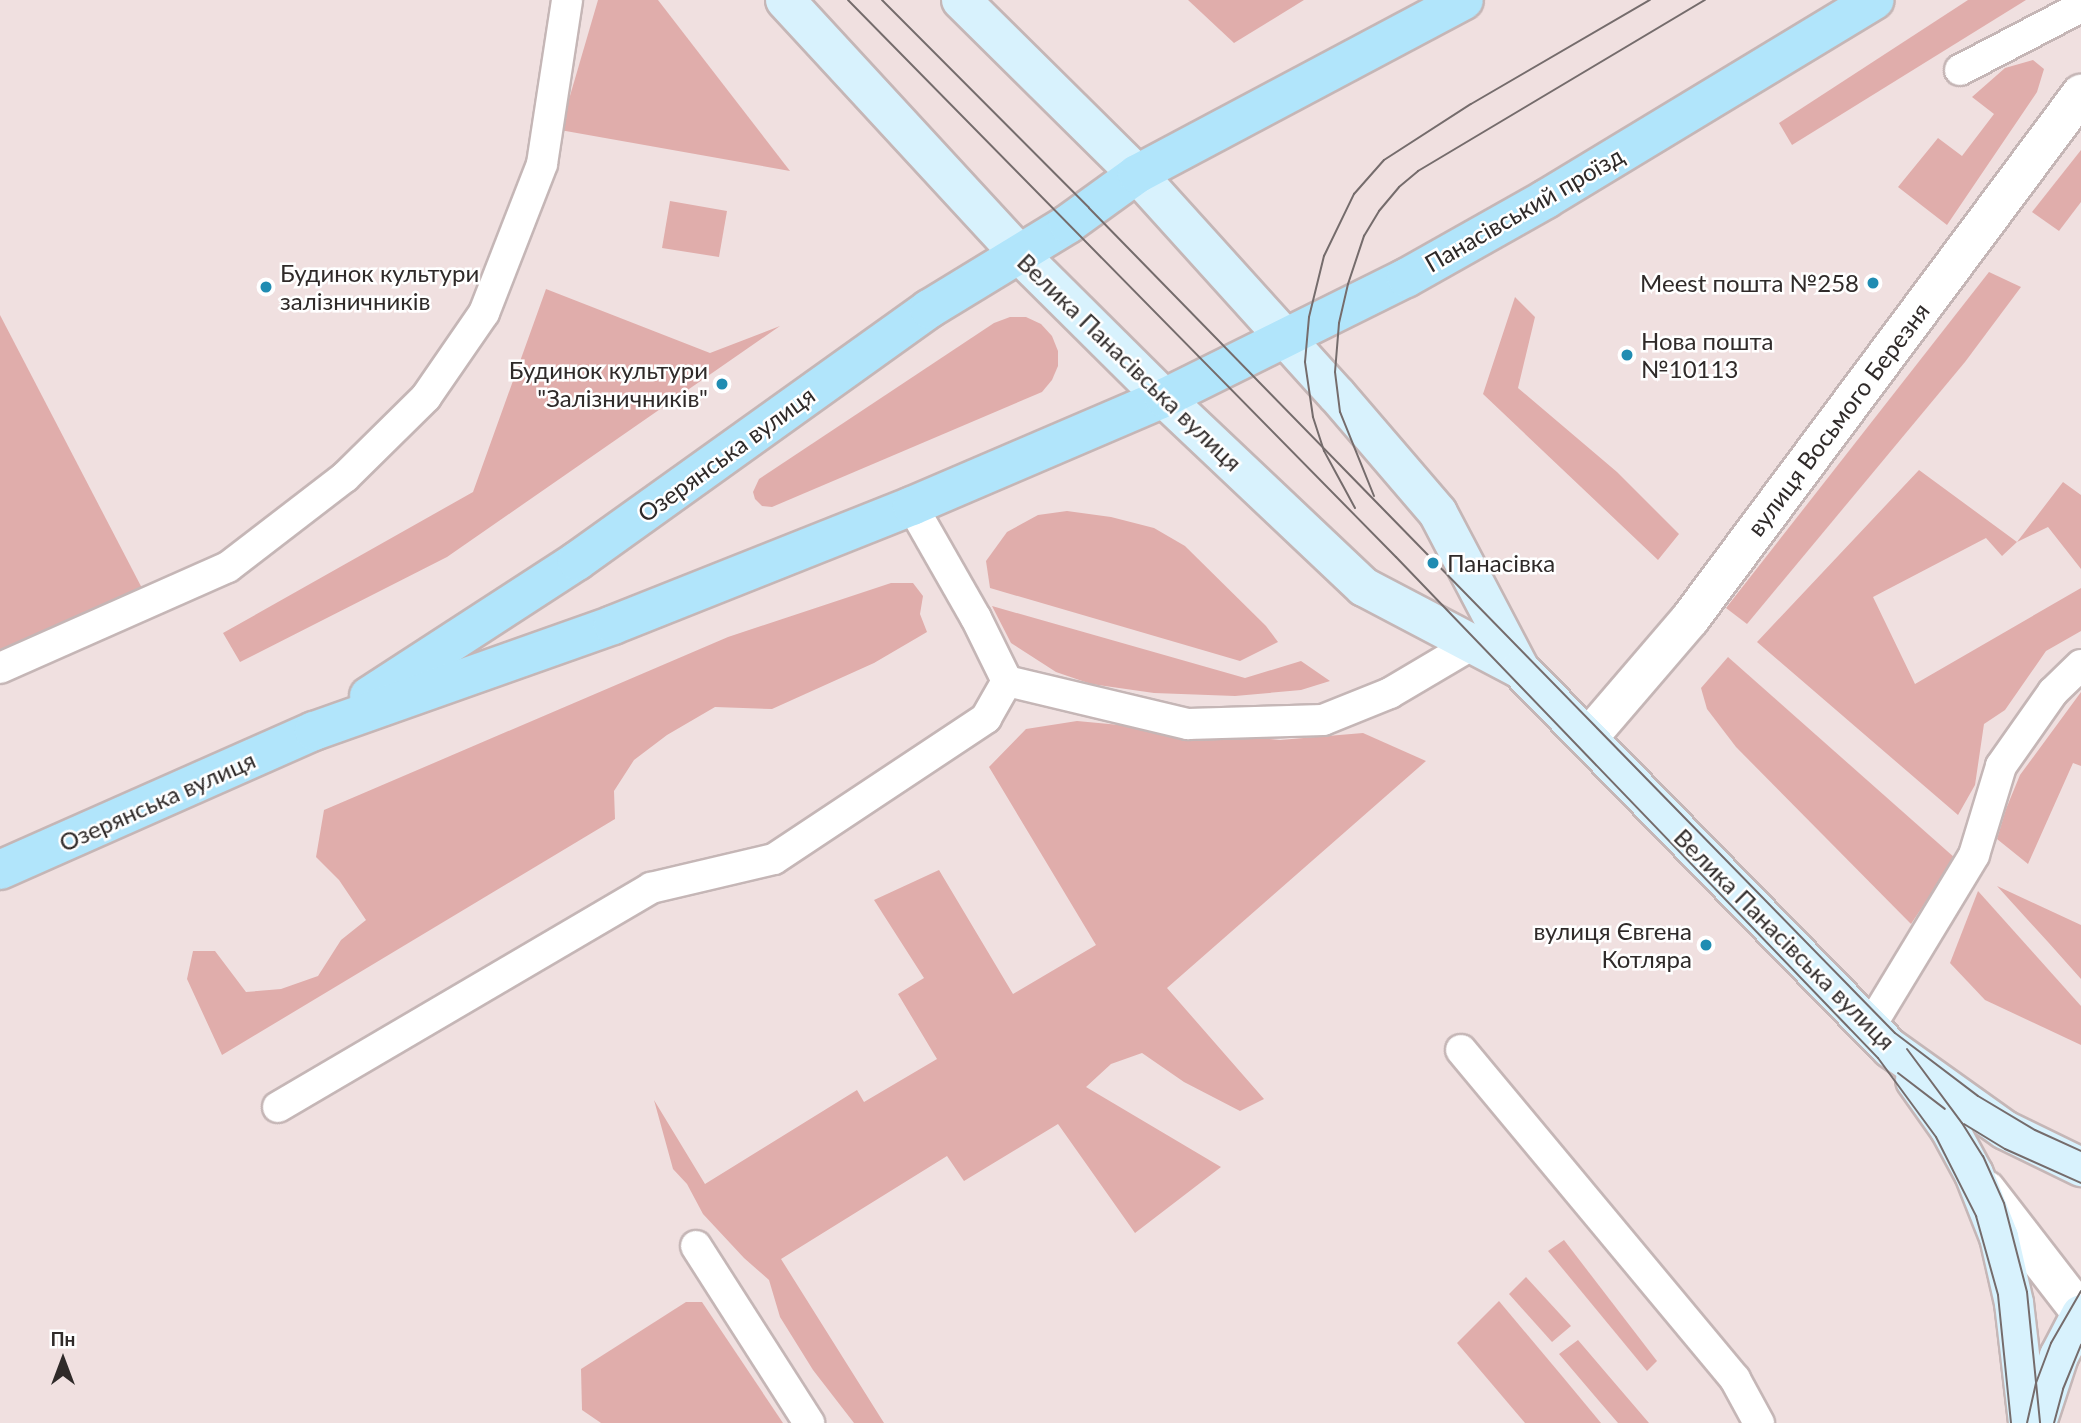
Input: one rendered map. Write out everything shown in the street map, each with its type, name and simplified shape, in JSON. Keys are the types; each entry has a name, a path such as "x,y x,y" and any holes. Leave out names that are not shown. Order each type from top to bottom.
{"main road":[{"name":"Велика Панасівська вулиця","path":"785,0 1020,254 1164,398 1364,587 1520,669"},
{"name":"Велика Панасівська вулиця","path":"961,0 1137,174 1285,341 1337,395 1438,513 1520,669 1880,1037 2005,1130 2081,1167"},
{"path":"1137,174 1464,0"},
{"name":"Панасівський проїзд","path":"1164,398 1285,341 1406,278 1546,199 1827,12 1874,0"},
{"name":"Озерянська вулиця","path":"314,731 577,561 929,309 1068,224 1137,174"},
{"name":"Озерянська вулиця","path":"8,866 314,731 613,625 912,506 1164,398"},
{"path":"1880,1037 1949,1128 1974,1174 1999,1237 2007,1267 2028,1423"},
{"path":"2037,1423 2059,1356 2081,1314"}],"street":[{"name":"вулиця Восьмого Березня","path":"1588,738 1690,619 2081,94"},
{"path":"1974,1174 2081,1314"}],"lane":[{"path":"0,668 228,567 345,477 426,397 484,313 542,164 567,0"},
{"path":"1960,70 2081,8"},
{"path":"912,506 976,618 1007,681"},
{"path":"1007,681 1188,724 1323,720 1390,694 1473,644"},
{"path":"1880,1037 1974,855 2001,766 2053,692 2081,665"},
{"path":"278,1107 651,888 774,859 986,718 1007,681"},
{"path":"1461,1050 1735,1379 1759,1423"},
{"path":"696,1247 809,1423"}],"shaded area":[{"path":"598,0 658,0 790,171 560,130"},
{"path":"1188,0 1304,0 1234,43"},
{"path":"1968,0 2026,0 1792,145 1779,123"},
{"path":"2033,60 2044,69 2037,92 1947,225 1898,187 1938,138 1962,156 1994,114 1972,97 2005,68"},
{"path":"2081,150 2081,202 2059,231 2032,212"},
{"path":"670,201 727,211 719,257 662,248"},
{"path":"1989,272 2021,287 1965,362 1747,624 1726,608"},
{"path":"546,289 710,353 780,326 447,557 240,662 223,633 473,492"},
{"path":"1515,297 1535,317 1518,388 1617,472 1679,534 1658,560 1483,394"},
{"path":"0,315 144,592 0,656"},
{"path":"1010,317 1026,317 1041,324 1052,336 1058,351 1058,366 1052,380 1042,392 772,507 762,506 755,499 753,492 759,479 994,323"},
{"path":"1919,470 2017,542 2002,556 1986,538 1873,597 1915,684 2081,588 2081,631 2046,651 2005,710 1984,724 1975,785 1958,815 1757,642"},
{"path":"2063,482 2081,495 2081,569 2048,527 2017,542"},
{"path":"1067,511 1111,517 1154,528 1185,546 1266,626 1278,642 1240,661 990,588 986,561 1007,532 1038,515"},
{"path":"891,583 913,583 923,596 920,614 927,632 874,663 772,709 715,707 667,735 634,760 614,791 615,819 222,1055 187,979 193,951 215,951 246,992 281,989 318,976 341,940 366,920 339,880 316,857 324,810 728,637"},
{"path":"992,606 1245,678 1301,661 1330,681 1301,690 1235,696 1154,693 1091,684 1056,672 1011,643"},
{"path":"1728,657 1955,858 1911,924 1736,747 1707,709 1701,688"},
{"path":"2081,692 2081,766 2073,763 2028,864 1997,839 2006,809 2020,775"},
{"path":"1077,721 1280,740 1363,733 1426,761 1167,988 1264,1099 1240,1111 1184,1082 1142,1053 1111,1064 1086,1087 1221,1167 1135,1233 1058,1124 964,1181 947,1156 781,1259 884,1423 854,1423 813,1370 780,1317 769,1280 744,1258 703,1214 687,1184 673,1169 654,1100 705,1184 857,1090 864,1102 937,1059 898,994 924,978 874,900 939,870 1013,994 1096,945 989,767 1026,729"},
{"path":"1997,886 2081,925 2081,979 2048,942"},
{"path":"1978,891 2081,1006 2081,1045 1985,1000 1950,963"},
{"path":"1564,1240 1657,1361 1647,1371 1548,1251"},
{"path":"1526,1277 1571,1326 1552,1342 1509,1294"},
{"path":"1499,1301 1601,1423 1525,1423 1457,1343"},
{"path":"686,1302 702,1302 783,1423 601,1423 582,1410 581,1369"},
{"path":"1578,1340 1649,1423 1618,1423 1599,1401 1559,1354"}],"tram line":[{"path":"848,0 1396,557 1878,1058 1936,1137 1976,1216 1998,1295 2011,1423"},
{"path":"882,0 1089,208 1895,1033 1978,1096 2035,1130 2081,1151"},
{"path":"1355,508 1324,451 1313,417 1305,362 1309,317 1324,256 1354,194 1384,160 1471,104 1650,0"},
{"path":"1374,496 1340,412 1335,372 1339,323 1348,284 1364,236 1379,211 1399,187 1418,171 1705,0"},
{"path":"1907,1049 1983,1156 2004,1203 2027,1292 2040,1423"},
{"path":"1898,1073 1945,1109"},
{"path":"1964,1124 2005,1149 2081,1183"},
{"path":"2027,1423 2036,1383 2051,1343 2081,1291"},
{"path":"2054,1423 2063,1389 2081,1345"}],"place":[{"name":"Meest пошта №258","path":"1873,283"},
{"name":"Будинок культури залізничників","path":"266,287"},
{"name":"Нова пошта №10113","path":"1627,355"},
{"name":"Будинок культури \"Залізничників\"","path":"722,384"},
{"name":"Панасівка","path":"1433,563"},
{"name":"вулиця Євгена Котляра","path":"1706,945"}]}
